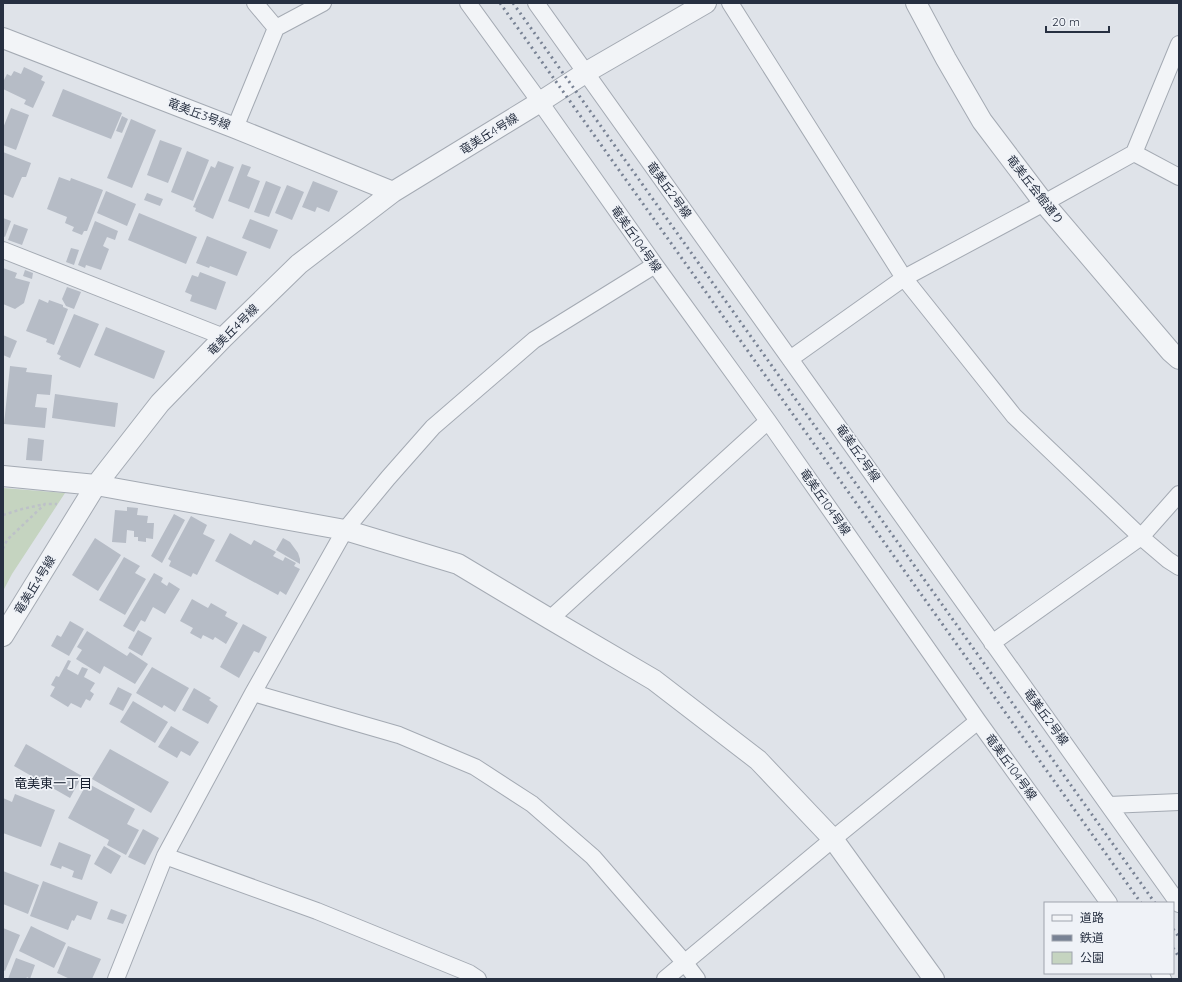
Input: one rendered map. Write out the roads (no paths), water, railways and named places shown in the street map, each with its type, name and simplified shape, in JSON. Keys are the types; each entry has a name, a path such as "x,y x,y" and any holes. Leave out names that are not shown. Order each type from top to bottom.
{"street":[{"path":"255,3 276,28"},
{"path":"235,128 276,28 323,3"},
{"name":"竜美丘104号線","path":"468,3 768,421 978,721 1108,902"},
{"name":"竜美丘2号線","path":"536,3 1179,904"},
{"path":"585,73 706,3"},
{"path":"730,3 904,278 1014,416 1141,536 1168,560 1179,567"},
{"name":"竜美丘会館通り","path":"916,3 982,121 1044,203 1171,352 1179,359"},
{"name":"竜美丘3号線","path":"3,38 235,128 393,192"},
{"path":"790,359 904,278 1134,153 1179,44"},
{"name":"竜美丘4号線","path":"3,636 96,485 160,403 224,337 299,264 393,192 585,73"},
{"path":"1134,153 1179,177"},
{"path":"3,250 224,337"},
{"path":"116,979 165,856 253,693 345,530 433,427 534,340 655,265"},
{"path":"550,619 768,421"},
{"path":"3,476 96,485 345,530 458,564 654,680 758,760 833,839 934,979"},
{"path":"992,643 1141,536 1179,494"},
{"path":"253,693 399,735 475,767 532,804 593,857 685,963 697,979"},
{"path":"666,979 833,839 978,721"},
{"path":"1108,805 1179,802"},
{"path":"165,856 317,911 469,973 478,979"}],"railway":[{"path":"500,3 1140,902"},
{"path":"513,3 1154,902"},
{"path":"1174,930 1179,937"},
{"path":"1174,950 1179,957"}],"district":[{"name":"竜美東一丁目","path":"53,783"}]}
